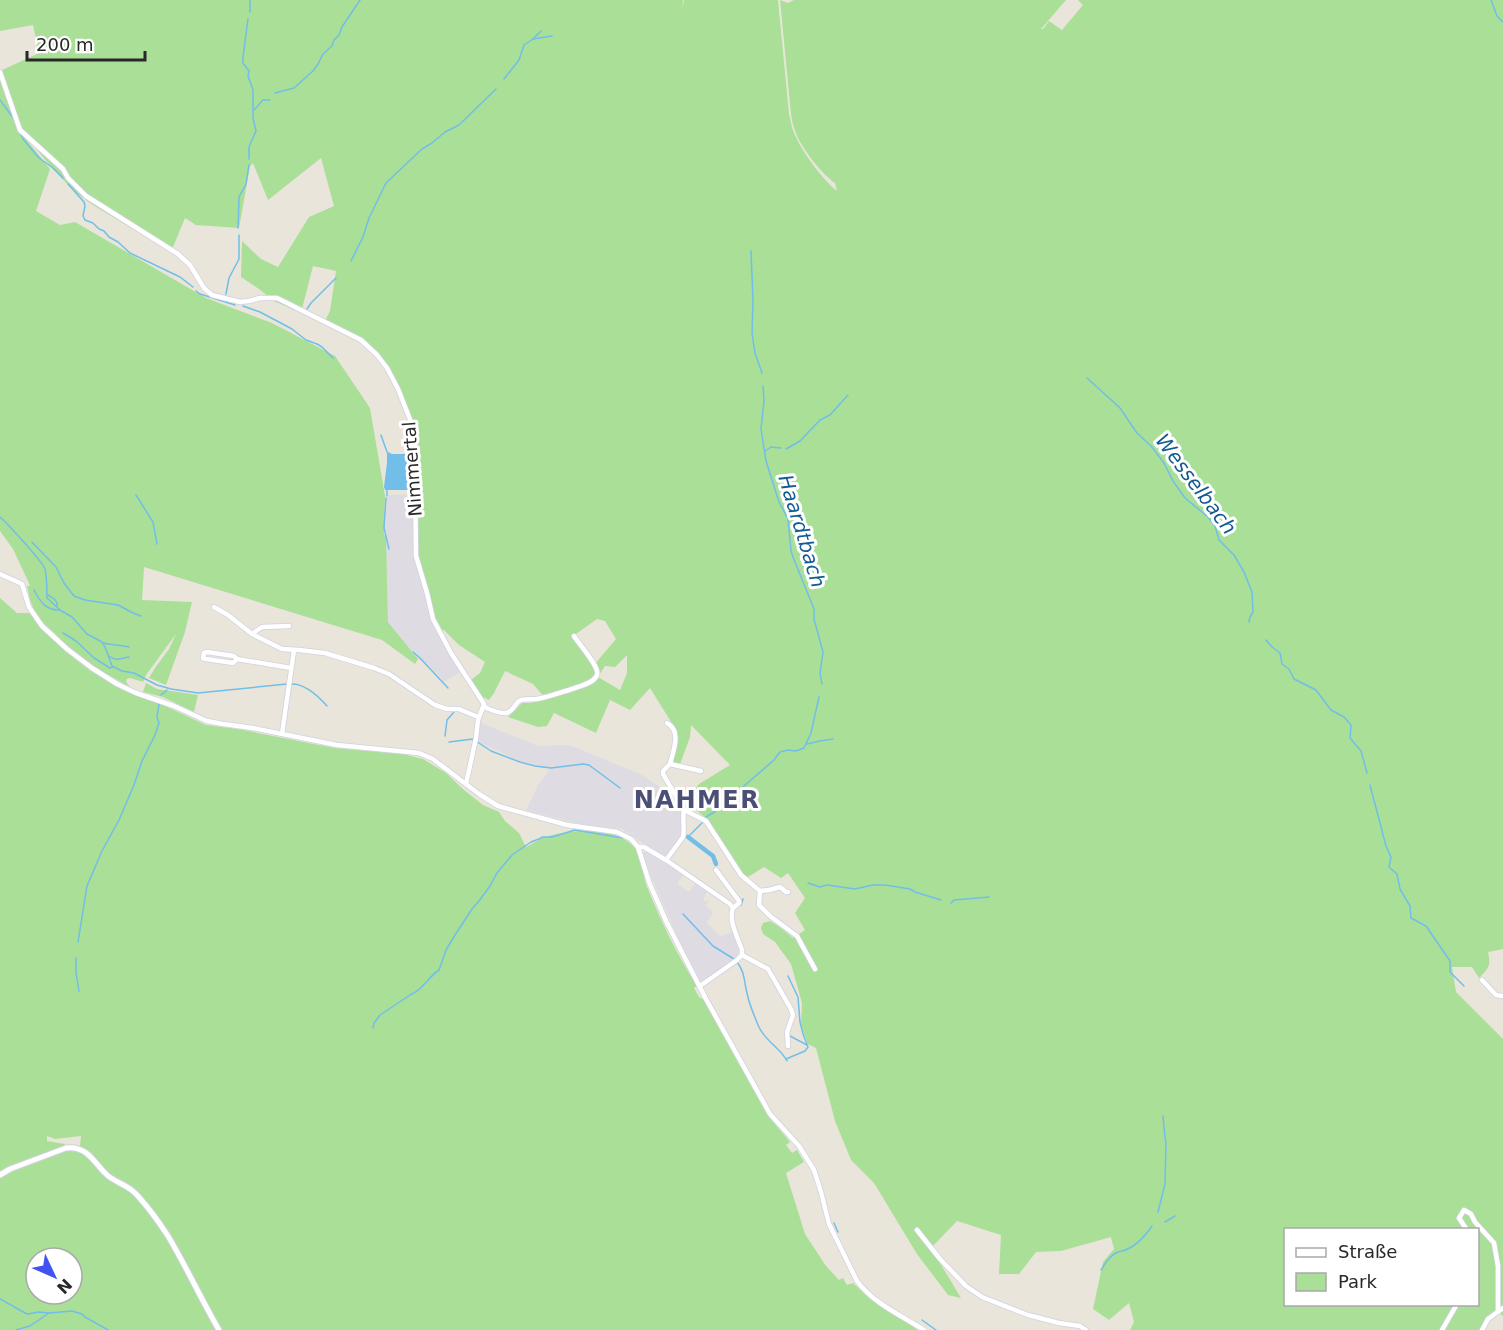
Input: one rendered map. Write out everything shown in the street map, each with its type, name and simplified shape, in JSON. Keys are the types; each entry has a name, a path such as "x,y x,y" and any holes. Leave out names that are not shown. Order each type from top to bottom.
{"street":[{"name":"Nimmertal","path":"0,72 20,130 63,169 68,178 86,196 178,254 190,265 204,288 212,295 240,302 260,298 278,298 361,340 387,368 413,427 416,556 433,620 451,653 483,701 483,707"},
{"path":"0,574 22,584 29,607 36,620 67,649 92,669 143,696 174,706 207,721 337,745 419,753 433,759 498,806 567,825 621,833 631,839 638,847 666,921 770,1114 799,1146 814,1170 829,1224 857,1281 881,1304 924,1330"},
{"path":"214,607 252,634 282,649 326,653 374,668 389,674 435,705 447,709 459,709 478,717"},
{"path":"252,634 262,627 290,626"},
{"path":"466,784 475,744 478,717 483,707 506,713 519,701 537,699 574,688 594,680 597,676 597,668 574,636"},
{"path":"282,734 294,650"},
{"path":"237,659 233,663 206,659 203,655 207,652 291,668"},
{"path":"667,723 672,726 675,734 674,752 663,774 684,810 704,819 741,875 760,891 780,886 788,892"},
{"path":"670,764 701,771"},
{"path":"666,860 683,837 684,810"},
{"path":"638,847 644,847 666,860 733,908"},
{"path":"716,870 739,903 730,914 742,955"},
{"path":"760,891 759,905 797,936 815,969"},
{"path":"700,986 742,955"},
{"path":"742,955 768,969 791,1010 793,1015 787,1032 788,1046"},
{"path":"1482,980 1496,994 1503,996"},
{"path":"0,1175 66,1148 72,1147 88,1154 108,1176 129,1187 137,1195 167,1235 219,1330"},
{"path":"1466,1228 1459,1218 1464,1210 1471,1214 1475,1222 1494,1243 1503,1317"},
{"path":"917,1230 966,1286 982,1297 1028,1315 1080,1326 1086,1330"},
{"path":"1442,1330 1456,1306"},
{"path":"1482,1330 1488,1319 1501,1310"}],"shaded area":[{"path":"415,494 430,609 462,671 443,682 425,662 418,659 388,622 385,529 387,499 389,495"},
{"path":"481,723 538,746 572,746 642,775 660,787 681,807 683,834 665,858 622,829 580,824 526,810 538,785 550,769 517,760 477,741"},
{"path":"646,851 683,875 677,884 689,892 695,884 707,892 703,900 709,901 706,906 713,912 706,922 720,936 732,932 739,951 736,957 705,980 700,981 678,938 651,876 643,853"}],"green space":[{"path":"0,0 683,0 682,8 684,0 778,0 789,114 793,129 808,158 837,191 835,183 805,150 793,126 780,0 788,3 794,0 1066,0 1041,29 1049,21 1062,30 1083,5 1078,0 1503,0 1503,949 1488,952 1488,966 1479,978 1472,967 1452,967 1456,992 1503,1039 1503,1316 1498,1312 1488,1319 1482,1330 1130,1330 1134,1322 1129,1303 1109,1320 1093,1309 1103,1262 1114,1249 1111,1237 1061,1251 1036,1252 1019,1274 999,1274 1001,1235 957,1221 931,1248 961,1298 948,1295 917,1254 874,1183 851,1160 835,1121 816,1048 808,1044 801,1026 802,1003 791,964 775,942 763,934 761,928 763,923 770,921 793,938 805,930 795,913 805,898 788,873 781,878 764,867 748,877 741,873 707,819 685,801 699,784 730,765 691,725 690,737 680,764 672,763 677,733 650,688 630,710 610,700 596,733 554,713 547,726 538,727 508,717 522,703 545,698 533,684 505,671 489,700 479,695 471,680 480,673 485,662 459,645 444,630 439,632 416,556 417,445 412,419 400,389 366,344 324,323 330,311 336,271 313,266 301,313 274,301 241,277 242,241 261,259 278,267 309,217 334,206 321,158 268,200 253,163 250,166 239,228 196,225 185,218 171,252 76,193 18,129 50,169 36,211 60,225 75,222 206,298 272,323 335,356 370,408 385,496 384,535 386,536 388,622 418,659 415,664 382,640 144,567 142,600 192,602 185,632 166,685 149,678 169,649 176,634 143,682 127,679 126,682 130,687 94,667 74,652 37,617 30,600 28,581 13,549 0,531 0,71 39,53 33,25 0,31","holes":["597,619 605,621 616,639 594,665 573,636","627,655 627,673 620,690 598,677 605,666 615,667"]},
{"path":"0,598 17,613 29,613 65,651 89,670 121,689 206,725 334,748 403,754 423,759 446,773 483,805 499,812 505,821 519,833 526,847 546,837 578,831 602,832 623,838 631,844 638,853 647,887 664,925 697,986 694,988 699,997 704,1000 769,1117 790,1142 786,1145 792,1153 797,1150 804,1162 786,1173 805,1234 826,1266 839,1280 843,1278 847,1285 853,1283 871,1300 918,1330 0,1330 0,1178 60,1152 76,1150 93,1159 92,1153 80,1146 81,1136 55,1139 47,1136 47,1141 65,1144 0,1172"},
{"path":"146,683 157,689 198,695 194,712 163,697 143,692"}],"water":[{"path":"387,452 408,456 408,472 412,487 409,490 385,490"}],"waterway":[{"path":"250,0 250,12"},
{"path":"275,93 294,88 313,71 323,54 332,46 360,0"},
{"path":"1491,0 1497,16 1503,22"},
{"path":"248,19 243,63 249,71 248,76 253,90 253,118 256,131 249,147 249,159"},
{"path":"533,39 541,31"},
{"path":"504,79 519,60 524,45 533,39 552,36"},
{"path":"351,261 386,183 422,149 459,125 496,89"},
{"path":"0,100 14,119 23,139 39,158 63,178"},
{"path":"254,110 263,100 270,100"},
{"path":"238,228 239,197 246,184 249,165"},
{"path":"68,184 84,202 85,220 104,231 130,253 180,277 193,287"},
{"path":"226,294 229,278 239,259 239,235"},
{"name":"Haardtbach","path":"751,251 752,333 755,353 762,373"},
{"path":"307,309 336,278"},
{"path":"196,291 235,305"},
{"path":"243,306 292,329 306,340 322,347 333,358"},
{"name":"Wesselbach","path":"1087,378 1120,408 1137,433 1164,463 1185,498 1208,517 1215,526 1219,540 1234,555 1252,592 1253,612 1249,622"},
{"name":"Haardtbach","path":"763,386 761,429 766,461 779,502 788,519 791,551 814,609 814,619 823,652 820,673 822,684"},
{"path":"786,449 800,441 820,420 830,415 848,395"},
{"path":"381,435 387,452"},
{"path":"765,451 771,447 781,448"},
{"path":"387,490 387,496"},
{"path":"136,495 153,522 157,544"},
{"path":"386,498 384,528 389,549"},
{"path":"0,517 45,569 47,598 72,617 87,634 102,642 112,666 134,673 157,685 198,693 287,684"},
{"path":"32,542 56,567 74,596 118,605 141,616"},
{"path":"34,590 47,607 59,610"},
{"path":"48,595 56,601 57,606"},
{"path":"63,633 76,641 94,658 110,668 113,667"},
{"name":"Wesselbach","path":"1266,640 1280,653 1282,664 1289,669 1294,679 1316,690 1331,710 1344,717 1351,725 1350,738 1361,751 1367,773"},
{"path":"103,643 129,647"},
{"path":"413,652 448,688"},
{"path":"109,656 117,659 129,657"},
{"path":"292,684 307,689 327,706"},
{"path":"161,695 167,690"},
{"name":"Haardtbach","path":"706,817 724,806 780,752 804,748 811,733 819,697"},
{"path":"78,942 87,886 119,820 142,761 155,735 159,723 157,717 159,704"},
{"path":"445,736 447,720 454,712"},
{"name":"NAHMER","path":"449,742 473,739 491,751 535,766 551,768 589,765 620,788"},
{"path":"807,744 833,739"},
{"name":"Wesselbach","path":"1370,785 1391,857 1389,867 1397,874 1400,889 1410,906 1411,918 1426,926 1450,961 1450,972 1464,986"},
{"name":"Haardtbach","path":"690,835 703,822"},
{"path":"373,1028 380,1015 418,990 439,970 446,950 455,935 512,855 543,837 552,837 575,830 623,838"},
{"path":"688,837 713,856 716,864"},
{"path":"808,883 820,887 827,885 855,889 885,885 910,889 941,900"},
{"path":"951,903 954,900 989,897"},
{"path":"741,905 743,899"},
{"name":"NAHMER","path":"683,914 713,946 734,959"},
{"path":"76,958 79,991"},
{"name":"NAHMER","path":"737,962 743,973 749,1001 761,1031 787,1061"},
{"path":"786,1059 805,1051 808,1047 800,1022 798,997 788,976"},
{"path":"790,1036 807,1045"},
{"path":"1158,1212 1165,1184 1166,1142 1163,1116"},
{"path":"1165,1222 1175,1216"},
{"name":"NAHMER","path":"834,1223 838,1232"},
{"path":"1101,1270 1113,1255 1135,1244 1152,1226"},
{"path":"0,1299 27,1314 49,1313"},
{"path":"16,1330 30,1326 49,1313 72,1311 82,1314 108,1330"},
{"name":"NAHMER","path":"922,1320 936,1330"}],"district":[{"name":"NAHMER","path":"697,800"}]}
